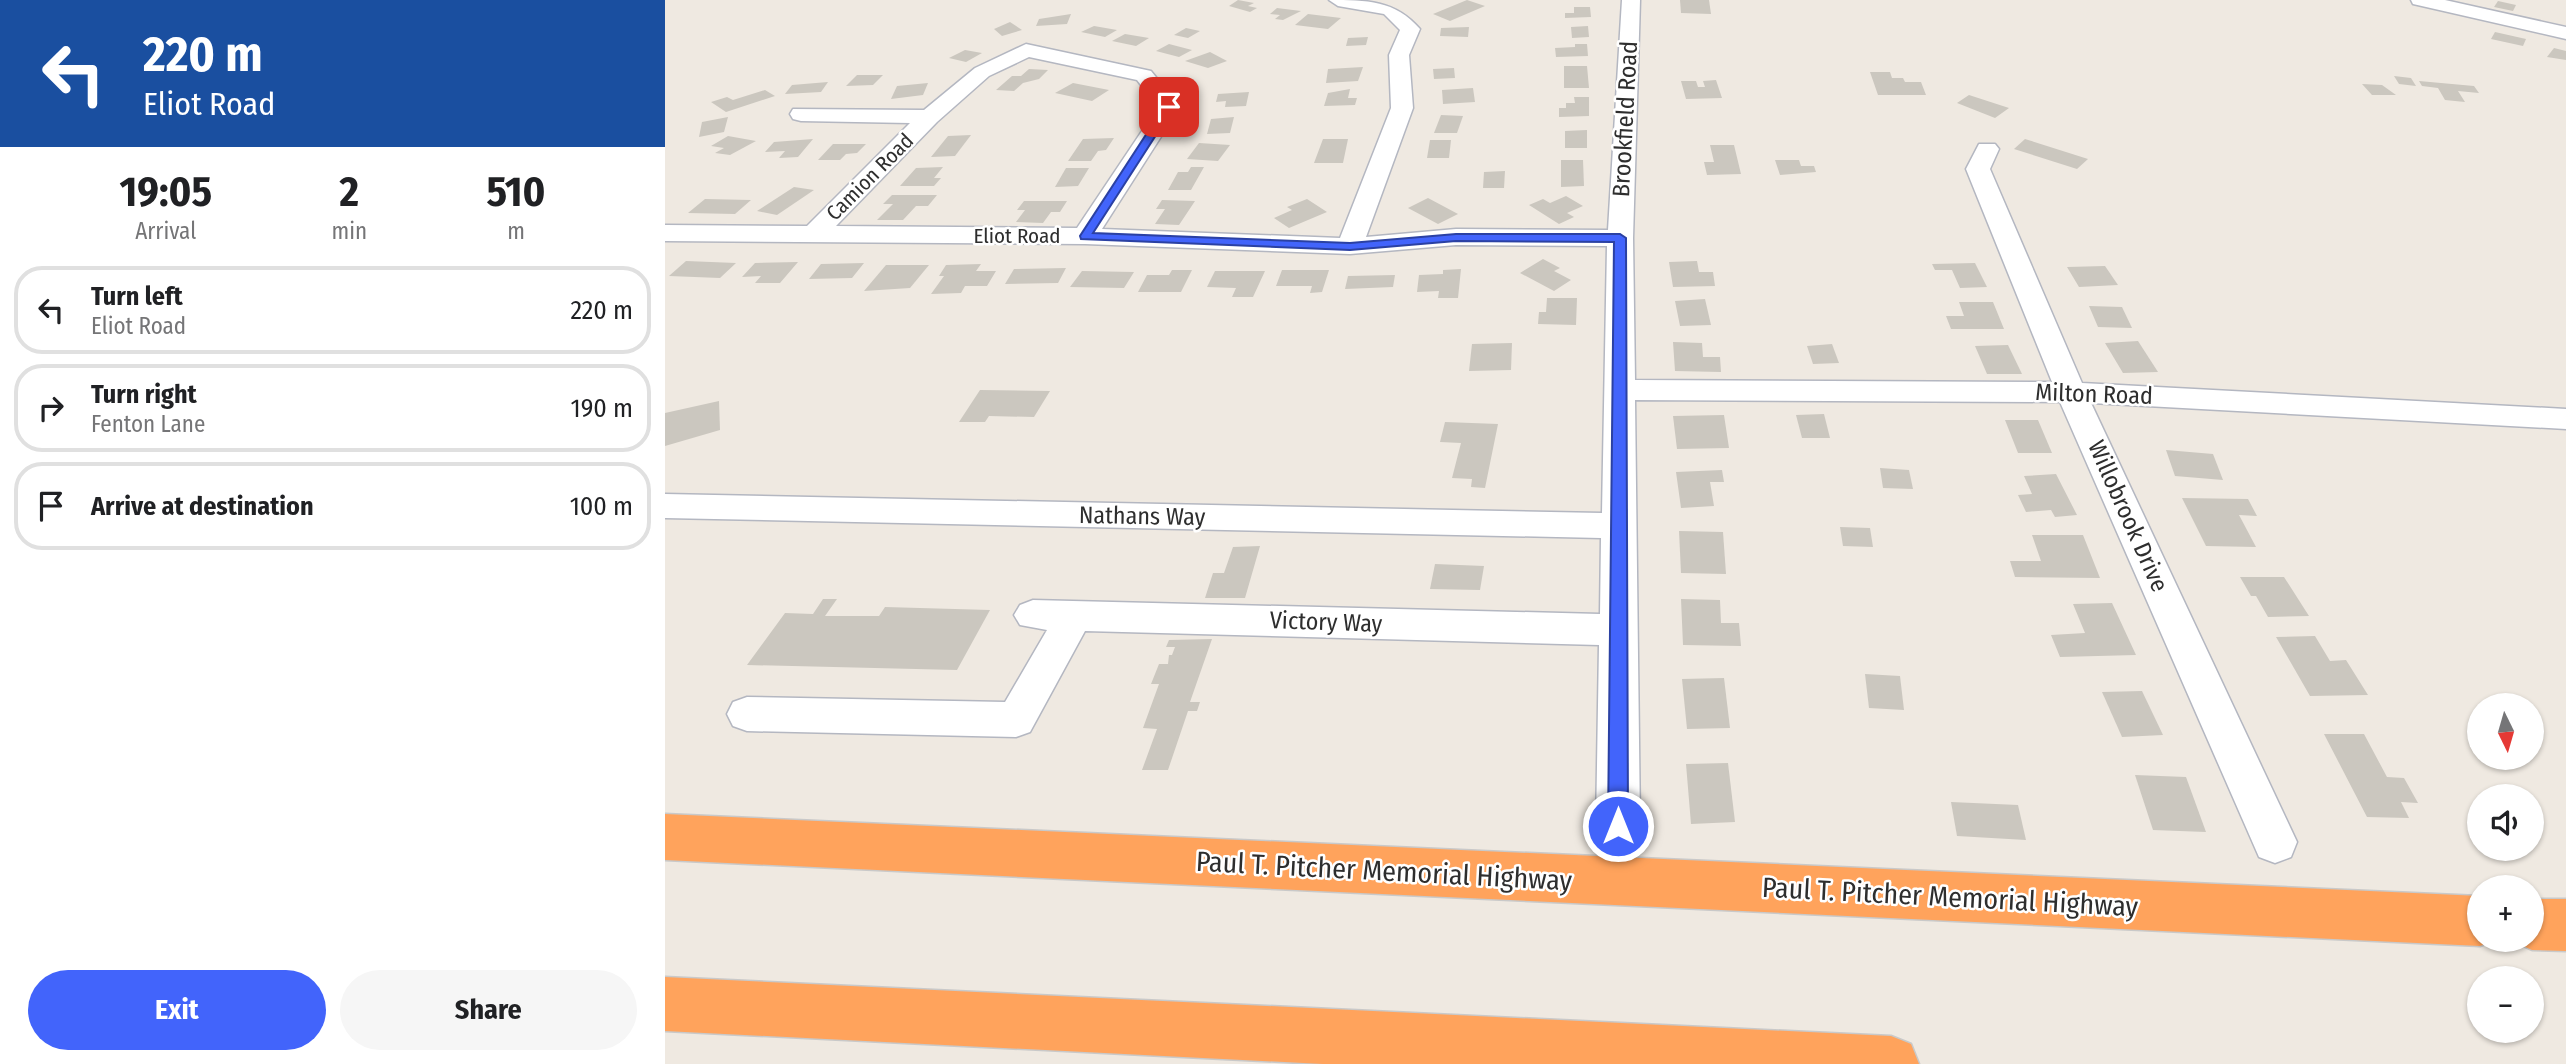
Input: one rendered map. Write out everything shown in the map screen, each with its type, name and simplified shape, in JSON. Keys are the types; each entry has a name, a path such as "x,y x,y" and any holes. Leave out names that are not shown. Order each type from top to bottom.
{"highway":[{"name":"Paul T. Pitcher Memorial Highway","path":"665,837 2467,920"},
{"path":"2544,924 2566,925"},
{"path":"678,1005 1891,1064"}],"street":[{"path":"1338,0 1389,9 1413,0"},
{"name":"Brookfield Road","path":"1618,826 1620,238 1631,0"},
{"path":"2420,0 2566,33"},
{"path":"1350,246 1402,108 1399,55 1410,29 1389,9"},
{"name":"Camion Road","path":"811,236 929,117 982,72 1026,50 1144,75 1169,107 1086,236"},
{"path":"801,114 929,117"},
{"name":"Willobrook Drive","path":"1987,149 1978,169 2071,392 2276,842"},
{"name":"Eliot Road","path":"665,233 1086,236 1350,246 1456,237 1620,238"},
{"name":"Milton Road","path":"1621,390 2071,392 2566,419"},
{"name":"Nathans Way","path":"665,506 1620,526"},
{"name":"Victory Way","path":"1033,615 1619,630"},
{"path":"747,714 1016,720 1074,616"}],"building":[{"path":"1238,0 1254,3 1248,6 1257,8 1250,12 1229,6"},
{"path":"1467,0 1485,6 1450,21 1433,14"},
{"path":"1680,0 1709,0 1711,14 1681,13"},
{"path":"2498,1 2516,5 2513,11 2494,7"},
{"path":"1574,7 1590,7 1591,17 1565,18 1565,13 1574,13"},
{"path":"1277,8 1301,11 1283,20 1275,19 1280,15 1270,14"},
{"path":"1071,14 1067,24 1036,26 1039,19"},
{"path":"1308,14 1341,18 1328,29 1295,25"},
{"path":"1010,22 1022,30 1002,36 994,29"},
{"path":"1094,26 1117,30 1105,37 1081,32"},
{"path":"1588,26 1589,37 1572,38 1571,27"},
{"path":"1469,27 1468,37 1440,36 1441,28"},
{"path":"1186,28 1200,31 1188,38 1174,35"},
{"path":"2495,32 2526,39 2523,46 2491,39"},
{"path":"1125,34 1149,38 1136,46 1112,41"},
{"path":"1368,37 1366,45 1346,46 1348,38"},
{"path":"1169,44 1192,50 1179,57 1156,51"},
{"path":"1575,44 1587,44 1588,56 1556,57 1555,48 1575,47"},
{"path":"2554,48 2566,51 2566,60 2547,57"},
{"path":"965,50 982,53 966,62 949,58"},
{"path":"1210,52 1227,61 1208,68 1185,61"},
{"path":"1564,66 1587,66 1589,88 1564,88"},
{"path":"1363,67 1358,81 1326,83 1328,69"},
{"path":"1454,68 1455,78 1434,79 1433,69"},
{"path":"1029,69 1048,70 1039,79 1023,83 1014,91 996,90 1012,76 1021,76"},
{"path":"1870,72 1890,72 1892,78 1903,78 1905,82 1921,82 1926,95 1878,95"},
{"path":"857,75 883,75 873,85 846,86"},
{"path":"2394,76 2411,78 2416,86 2399,84"},
{"path":"1716,80 1722,98 1686,99 1681,81 1696,81 1698,87 1705,87 1703,81"},
{"path":"2419,81 2474,86 2479,93 2458,91 2465,102 2445,100 2438,88 2422,86"},
{"path":"828,82 821,92 785,94 792,85"},
{"path":"928,83 923,95 891,99 897,86"},
{"path":"1073,83 1109,90 1092,101 1055,93"},
{"path":"2362,84 2382,85 2396,95 2372,95"},
{"path":"1473,88 1475,102 1443,104 1442,90"},
{"path":"1350,89 1348,98 1357,98 1355,105 1324,106 1328,93"},
{"path":"765,90 775,96 726,112 711,102 727,97 733,100"},
{"path":"1249,92 1246,106 1225,107 1226,101 1216,102 1218,94"},
{"path":"1969,95 2009,108 1995,118 1957,103"},
{"path":"1574,97 1589,97 1589,116 1559,117 1559,108 1566,108 1566,103 1575,103"},
{"path":"1441,115 1463,116 1457,133 1434,133"},
{"path":"728,117 724,132 699,137 702,122"},
{"path":"1234,117 1230,133 1207,134 1211,119"},
{"path":"1587,130 1587,148 1565,148 1565,131"},
{"path":"971,135 955,156 931,157 948,136"},
{"path":"728,136 756,141 730,155 715,153 724,148 711,146"},
{"path":"1114,138 1106,150 1098,151 1091,161 1068,161 1083,139"},
{"path":"813,139 798,157 779,158 785,151 765,152 774,142"},
{"path":"1323,139 1348,139 1343,163 1314,163"},
{"path":"2025,139 2088,159 2077,169 2014,149"},
{"path":"1430,140 1451,140 1449,158 1427,158"},
{"path":"1199,143 1230,145 1218,161 1187,159"},
{"path":"833,144 866,144 857,153 846,154 840,160 818,160"},
{"path":"1710,145 1734,145 1741,174 1707,175 1704,162 1714,162"},
{"path":"1561,160 1583,160 1584,186 1561,187"},
{"path":"1775,160 1799,160 1801,166 1814,166 1816,172 1780,175"},
{"path":"943,167 934,178 941,178 934,186 900,186 916,168"},
{"path":"1191,167 1204,167 1191,190 1168,190 1178,172 1188,172"},
{"path":"1066,168 1089,168 1078,186 1055,187"},
{"path":"1505,171 1504,188 1483,188 1484,172"},
{"path":"794,187 814,190 777,215 757,211"},
{"path":"892,195 937,195 928,206 916,206 903,220 877,220 893,204 883,204"},
{"path":"1566,196 1583,206 1567,213 1574,217 1559,224 1529,205 1543,199 1550,203"},
{"path":"1428,198 1458,214 1438,224 1408,208"},
{"path":"705,199 751,200 735,214 688,213"},
{"path":"1307,199 1327,212 1289,228 1274,218 1292,210 1287,207"},
{"path":"1162,200 1195,201 1179,225 1155,224 1165,209 1156,209"},
{"path":"1024,201 1067,201 1060,212 1051,212 1043,223 1016,222 1025,210 1017,210"},
{"path":"1543,259 1560,268 1554,271 1571,280 1554,291 1520,273"},
{"path":"686,261 736,263 720,278 669,276"},
{"path":"1697,261 1699,272 1713,272 1715,286 1673,287 1669,262"},
{"path":"798,262 780,283 755,283 761,276 742,277 755,263"},
{"path":"864,263 852,278 809,279 821,264"},
{"path":"1975,263 1987,287 1960,288 1952,270 1935,270 1932,264"},
{"path":"981,264 976,271 996,271 987,286 965,286 961,293 931,294 944,276 939,276 946,265"},
{"path":"886,265 929,265 910,288 864,291"},
{"path":"2105,266 2118,285 2079,287 2067,267"},
{"path":"1066,268 1058,283 1005,284 1014,269"},
{"path":"1461,269 1458,298 1438,298 1439,291 1417,292 1419,275 1443,274 1443,270"},
{"path":"1172,270 1192,270 1181,292 1138,292 1147,275 1169,275"},
{"path":"1282,270 1329,270 1322,292 1310,293 1312,286 1276,286"},
{"path":"1082,271 1134,272 1124,288 1070,287"},
{"path":"1215,271 1265,271 1253,297 1232,297 1236,288 1207,287"},
{"path":"1395,275 1393,287 1345,289 1348,276"},
{"path":"1547,298 1577,298 1576,325 1538,324 1539,312 1546,312"},
{"path":"1705,299 1711,325 1680,326 1675,301"},
{"path":"1959,302 1993,302 2004,329 1951,329 1946,316 1964,316"},
{"path":"2089,306 2122,307 2132,328 2098,327"},
{"path":"2138,341 2158,372 2123,373 2105,343"},
{"path":"1673,342 1702,343 1703,357 1720,357 1721,372 1675,371"},
{"path":"1512,343 1511,370 1469,371 1472,344"},
{"path":"1832,344 1839,363 1813,364 1807,346"},
{"path":"2008,345 2022,374 1987,374 1975,346"},
{"path":"980,390 1050,391 1034,417 989,416 985,422 959,422"},
{"path":"719,401 720,430 665,446 665,413"},
{"path":"1824,414 1830,438 1802,438 1796,415"},
{"path":"1724,415 1729,448 1677,449 1673,416"},
{"path":"2005,420 2038,420 2052,453 2018,453"},
{"path":"1445,422 1498,424 1485,488 1471,487 1472,479 1452,478 1461,443 1440,442"},
{"path":"2166,450 2213,454 2223,480 2175,476"},
{"path":"1880,468 1909,470 1913,489 1883,488"},
{"path":"1722,470 1724,482 1710,482 1714,506 1681,508 1676,472"},
{"path":"2056,474 2077,515 2055,517 2051,510 2026,512 2018,495 2032,494 2024,476"},
{"path":"2182,498 2248,499 2257,516 2239,515 2256,547 2206,546"},
{"path":"1840,527 1870,528 1873,547 1843,546"},
{"path":"1679,531 1723,532 1726,574 1681,573"},
{"path":"2032,535 2083,535 2100,578 2015,577 2010,561 2041,561"},
{"path":"1260,546 1245,598 1205,598 1213,573 1224,573 1233,547"},
{"path":"1435,564 1484,566 1480,590 1430,589"},
{"path":"2240,577 2284,577 2309,616 2268,617 2256,596 2251,596"},
{"path":"823,599 837,599 825,616 879,616 885,607 990,610 957,670 747,665 785,613 813,614"},
{"path":"1681,599 1720,600 1721,623 1739,623 1741,646 1683,645"},
{"path":"2112,603 2136,655 2060,657 2051,635 2085,633 2073,604"},
{"path":"2315,636 2330,661 2346,660 2368,695 2310,696 2276,637"},
{"path":"1212,639 1190,702 1200,702 1197,711 1188,711 1168,770 1142,770 1157,729 1143,728 1159,684 1151,684 1159,664 1168,664 1169,655 1172,655 1175,647 1166,647 1169,640"},
{"path":"1865,674 1900,676 1904,710 1869,708"},
{"path":"1724,678 1730,728 1687,729 1682,679"},
{"path":"2142,691 2163,735 2122,737 2102,692"},
{"path":"2324,734 2364,734 2387,777 2404,778 2418,803 2401,802 2409,818 2367,817"},
{"path":"1728,763 1735,822 1691,824 1686,764"},
{"path":"2135,775 2186,777 2206,832 2153,830"},
{"path":"1951,802 2018,805 2026,840 1957,836"}],"route":[{"path":"1169,107 1086,236 1350,246 1456,237 1620,238 1618,826"}]}
